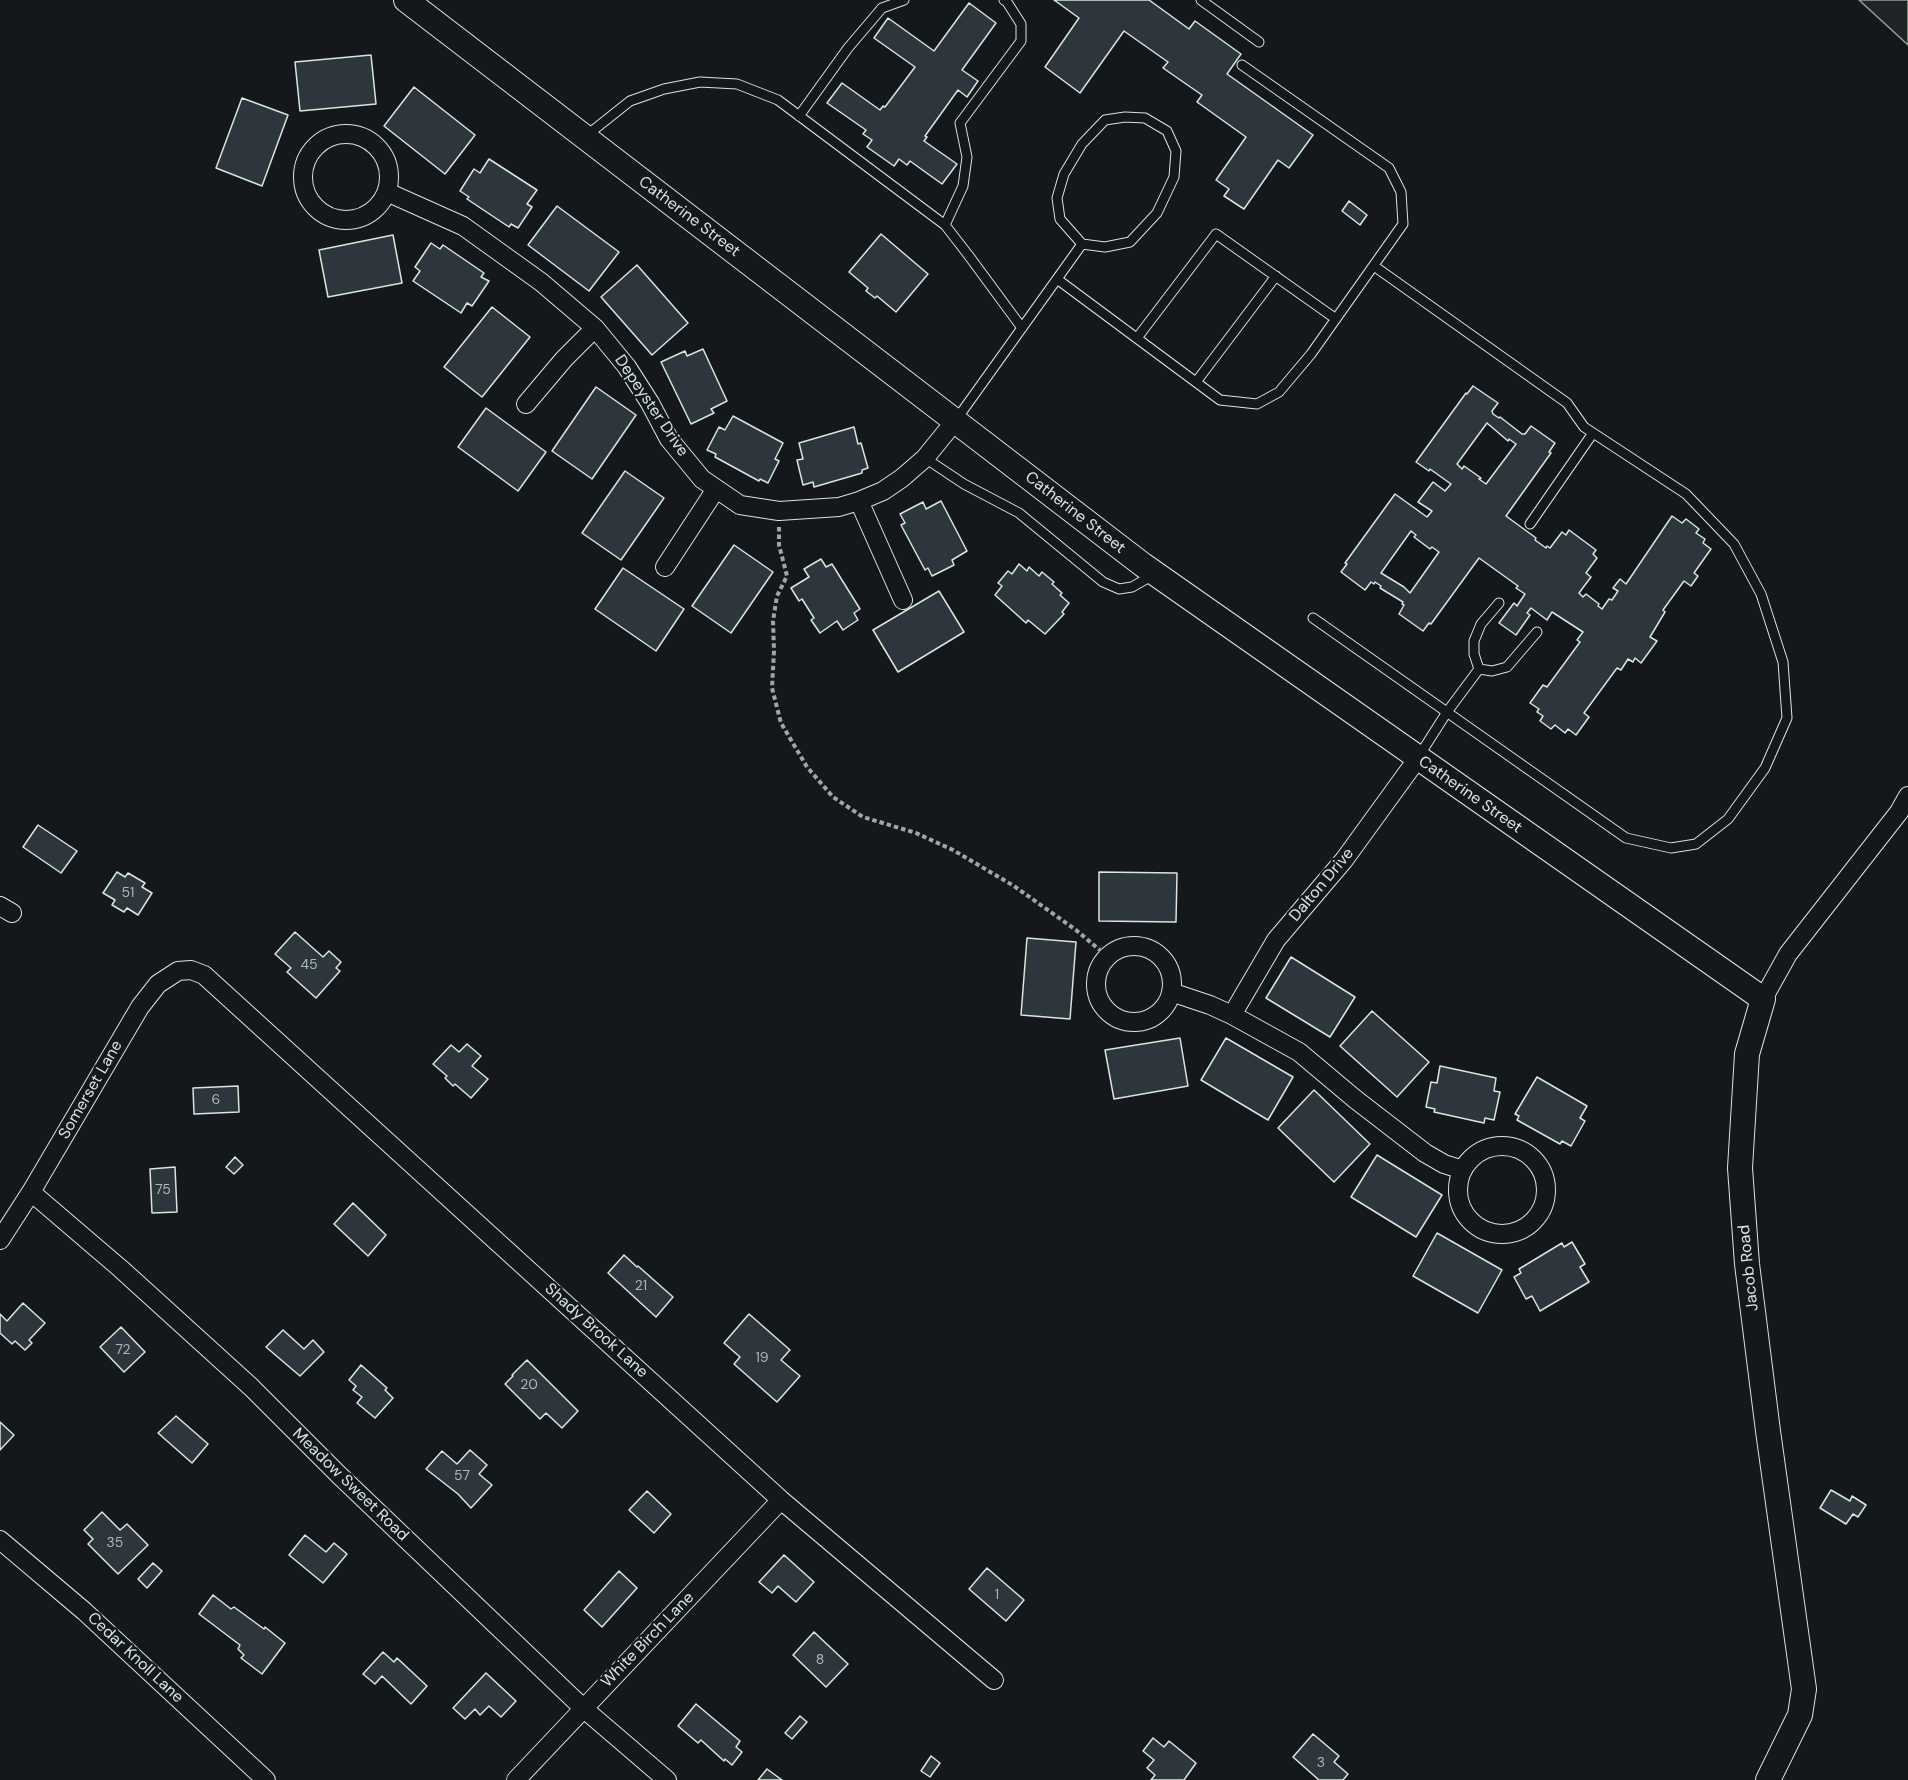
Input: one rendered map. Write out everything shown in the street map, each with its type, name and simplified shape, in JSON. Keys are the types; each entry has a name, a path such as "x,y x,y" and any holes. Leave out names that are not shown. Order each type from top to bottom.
{"street":[{"name":"Catherine Street","path":"406,0 1156,574 1763,999"},
{"path":"345,133 362,136 376,145 386,159 390,175 387,192 378,206 364,216 347,220 331,217 316,208 307,194 303,178 306,161 315,147 329,137 345,133"},
{"name":"Depeyster Drive","path":"387,192 463,226 541,282 595,328 627,367 669,439 702,479 740,505 779,511 839,507 858,501 882,491 902,478 925,458 955,421"},
{"path":"526,404 564,359 595,328"},
{"path":"665,567 716,489"},
{"path":"858,501 903,600"},
{"name":"Dalton Drive","path":"1232,1015 1276,940 1344,860 1418,758"},
{"name":"Jacob Road","path":"1768,1780 1800,1715 1804,1689 1747,1264 1740,1168 1747,1054 1763,999 1788,954 1899,812 1908,796"},
{"path":"1135,946 1150,950 1162,958 1170,971 1172,986 1169,1000 1160,1012 1148,1020 1133,1022 1118,1019 1106,1010 1099,998 1096,983 1100,969 1108,957 1121,949 1135,946"},
{"name":"Somerset Lane","path":"0,1240 31,1192 140,1007 158,984 178,971 191,970 204,975"},
{"name":"Shady Brook Lane","path":"204,975 781,1500 994,1680"},
{"path":"1171,992 1232,1015 1299,1052 1425,1153 1444,1164 1463,1170"},
{"path":"1506,1146 1523,1151 1536,1162 1544,1178 1546,1195 1541,1211 1530,1225 1514,1233 1497,1235 1481,1230 1468,1219 1460,1203 1458,1186 1463,1170 1474,1156 1489,1148 1506,1146"},
{"name":"Meadow Sweet Road","path":"31,1192 121,1269 251,1387 339,1475 583,1708 667,1780"},
{"name":"White Birch Lane","path":"516,1780 781,1500"},
{"name":"Cedar Knoll Lane","path":"0,1540 84,1611 266,1780"}],"lane":[{"path":"799,116 848,48 882,8 903,0"},
{"path":"945,225 963,186 966,166 967,157 960,123 1022,41 1021,24 1004,0"},
{"path":"1201,0 1259,42"},
{"path":"1057,279 1220,400 1257,404 1279,392 1311,354 1403,224 1401,192 1389,168 1242,65"},
{"path":"584,138 630,101 664,89 700,82 738,84 778,100 945,225 1022,328"},
{"path":"1125,117 1145,118 1167,131 1176,151 1173,177 1157,213 1130,242 1105,247 1082,244 1060,219 1057,198 1064,174 1082,144 1105,120 1125,117"},
{"path":"1137,338 1216,234 1336,319"},
{"path":"955,421 1082,244"},
{"path":"1313,618 1626,838 1671,848 1696,844 1728,819 1765,768 1787,718 1783,662 1761,594 1734,544 1686,494 1584,427 1567,403 1374,266"},
{"path":"1196,382 1276,276"},
{"path":"1530,524 1593,433"},
{"path":"925,458 964,484 1018,513 1103,582 1119,589 1132,587 1156,574"},
{"path":"1479,669 1474,654 1474,641 1481,624 1499,603"},
{"path":"1479,669 1492,671 1507,667 1537,632"},
{"path":"1418,758 1447,712 1479,669"}],"path":[{"path":"779,511 779,545 787,576 777,596 772,621 774,651 772,688 781,723 807,767 833,796 863,817 916,833 953,850 1014,886 1076,930 1108,957"}],"shaded area":[{"path":"1859,0 1908,0 1908,45"}],"building":[{"path":"1054,0 1149,0 1189,29 1195,21 1241,54 1227,74 1313,135 1289,168 1278,160 1244,209 1224,196 1229,189 1216,180 1246,137 1197,102 1202,95 1163,68 1168,62 1124,31 1080,93 1045,67 1079,18"},
{"path":"969,3 996,23 962,70 978,81 967,97 958,90 925,136 927,137 924,141 957,164 942,184 910,161 907,165 899,159 894,166 867,147 872,140 863,134 866,130 827,103 842,83 880,110 883,106 885,107 915,67 874,38 888,18 934,51"},
{"path":"371,55 376,104 300,111 295,62"},
{"path":"414,87 475,135 445,174 384,126"},
{"path":"242,98 288,115 262,186 216,168"},
{"path":"489,159 537,190 527,204 532,207 518,228 511,224 509,227 467,199 469,197 460,191 474,169 480,173"},
{"path":"1349,201 1367,215 1360,225 1342,211"},
{"path":"557,206 619,252 589,291 528,245"},
{"path":"881,234 928,274 896,312 877,296 875,298 866,291 868,288 849,272"},
{"path":"393,235 402,283 328,297 319,250"},
{"path":"431,243 440,249 443,245 484,273 481,277 489,281 472,306 467,303 461,313 413,281 420,271 415,267"},
{"path":"637,265 688,323 652,355 601,297"},
{"path":"492,307 530,337 482,397 444,367"},
{"path":"703,349 727,401 711,409 714,413 691,424 661,362 685,351 687,356"},
{"path":"1473,386 1498,403 1492,411 1493,414 1522,434 1525,434 1531,426 1555,443 1549,452 1551,453 1506,516 1546,548 1547,546 1550,548 1562,532 1566,535 1569,530 1596,550 1593,554 1597,558 1586,573 1591,577 1579,593 1583,597 1586,594 1602,609 1609,599 1612,600 1618,591 1613,588 1620,579 1626,584 1672,516 1682,523 1686,519 1699,529 1696,533 1705,539 1703,543 1711,549 1694,573 1698,576 1691,586 1684,581 1663,610 1665,612 1650,637 1657,641 1641,663 1635,658 1633,662 1628,659 1621,670 1617,668 1584,713 1589,717 1576,735 1568,729 1565,733 1555,725 1551,729 1540,721 1543,716 1537,712 1539,709 1530,703 1543,685 1547,687 1580,642 1577,640 1583,632 1552,612 1547,620 1531,608 1527,613 1530,615 1516,635 1499,623 1514,603 1517,606 1525,594 1516,588 1518,586 1479,558 1431,624 1429,623 1423,631 1399,614 1404,605 1403,602 1380,588 1381,586 1371,582 1365,590 1341,572 1347,564 1345,563 1395,494 1427,517 1432,511 1418,502 1433,482 1445,491 1451,484 1416,462","holes":["1487,423 1508,441 1509,439 1516,444 1486,484 1464,466 1462,469 1457,464","1411,531 1416,535 1414,537 1430,549 1432,547 1439,552 1410,593 1381,573"]},
{"path":"596,387 636,415 592,479 552,451"},
{"path":"486,408 546,452 518,491 458,447"},
{"path":"733,416 783,443 775,459 779,461 768,483 760,479 759,481 715,457 716,454 707,450 719,427 725,430"},
{"path":"854,427 868,468 862,470 862,473 814,487 813,482 803,485 797,460 803,459 799,443"},
{"path":"625,471 664,498 621,560 582,533"},
{"path":"941,501 967,551 952,560 954,565 932,576 928,568 925,570 901,525 905,523 900,514 923,502 926,509"},
{"path":"734,545 773,572 731,633 692,606"},
{"path":"821,559 826,567 832,564 860,609 854,613 858,620 843,630 837,621 820,633 811,620 814,618 802,599 799,601 791,588 809,577 804,569"},
{"path":"1019,564 1027,571 1029,567 1039,576 1042,572 1054,582 1052,584 1069,603 1062,612 1064,614 1045,634 1028,620 1026,623 995,595 1002,586 998,583 1008,571 1012,574"},
{"path":"623,568 684,609 656,651 595,609"},
{"path":"939,591 964,632 898,672 873,630"},
{"path":"38,825 77,851 61,873 23,847"},
{"path":"117,872 125,877 128,873 145,883 142,887 152,893 138,915 127,908 124,912 112,905 115,900 103,893"},
{"path":"1099,872 1177,873 1176,922 1099,921"},
{"path":"295,932 323,957 329,951 341,962 336,968 340,971 316,998 287,972 291,968 275,954"},
{"path":"1027,938 1076,942 1070,1019 1021,1015"},
{"path":"1291,957 1355,997 1330,1037 1266,998"},
{"path":"1372,1011 1429,1062 1397,1097 1340,1046"},
{"path":"1180,1038 1188,1086 1114,1099 1105,1050"},
{"path":"1226,1038 1293,1077 1268,1120 1201,1080"},
{"path":"467,1044 481,1056 472,1066 488,1079 471,1098 455,1084 453,1086 445,1078 447,1076 433,1064 451,1045 459,1052"},
{"path":"1440,1066 1496,1078 1494,1091 1500,1092 1494,1120 1485,1118 1484,1123 1434,1112 1435,1109 1426,1107 1431,1082 1437,1083"},
{"path":"1537,1077 1587,1106 1580,1118 1585,1121 1571,1146 1562,1141 1560,1144 1517,1120 1519,1116 1515,1114"},
{"path":"238,1086 239,1112 194,1114 193,1088"},
{"path":"1314,1090 1370,1144 1334,1182 1278,1128"},
{"path":"1377,1155 1442,1195 1416,1237 1351,1197"},
{"path":"235,1157 243,1165 234,1174 226,1167"},
{"path":"175,1167 177,1212 152,1213 150,1169"},
{"path":"353,1203 386,1235 368,1256 334,1224"},
{"path":"1437,1233 1502,1270 1478,1313 1413,1276"},
{"path":"1572,1242 1585,1264 1580,1267 1589,1282 1540,1311 1532,1296 1526,1299 1514,1277 1521,1273 1519,1269 1562,1243 1564,1247"},
{"path":"624,1255 673,1297 656,1317 608,1273"},
{"path":"23,1303 45,1323 29,1340 32,1343 25,1350 15,1341 12,1344 0,1333 0,1314 7,1321"},
{"path":"749,1314 790,1350 781,1360 800,1376 777,1402 734,1364 740,1357 724,1343"},
{"path":"121,1327 145,1352 124,1372 100,1347"},
{"path":"283,1330 304,1349 313,1340 324,1352 300,1376 266,1347"},
{"path":"527,1360 578,1411 562,1428 546,1413 540,1419 505,1384"},
{"path":"361,1365 387,1388 385,1390 393,1398 375,1418 357,1403 362,1397 353,1390 356,1386 349,1380"},
{"path":"176,1416 208,1444 192,1463 158,1433"},
{"path":"0,1422 14,1435 0,1450"},
{"path":"470,1450 487,1465 479,1474 492,1485 471,1508 458,1494 426,1469 442,1451 457,1464"},
{"path":"1831,1490 1850,1501 1852,1496 1866,1505 1858,1517 1853,1514 1846,1524 1820,1508"},
{"path":"647,1491 671,1514 654,1533 629,1510"},
{"path":"102,1512 120,1530 127,1524 148,1545 118,1574 88,1544 93,1539 84,1530"},
{"path":"305,1535 326,1552 334,1543 347,1554 323,1583 289,1555"},
{"path":"784,1555 814,1582 796,1602 778,1586 772,1593 759,1582"},
{"path":"153,1563 162,1571 147,1588 138,1579"},
{"path":"987,1568 1024,1600 1006,1621 969,1589"},
{"path":"619,1571 637,1588 602,1627 584,1610"},
{"path":"213,1595 231,1609 234,1607 264,1629 265,1627 285,1643 262,1674 241,1658 244,1655 238,1649 240,1645 199,1614"},
{"path":"814,1632 848,1664 826,1687 793,1655"},
{"path":"383,1652 394,1662 397,1658 427,1686 411,1704 382,1676 375,1684 363,1674"},
{"path":"486,1673 516,1701 501,1717 489,1706 480,1715 475,1709 465,1719 453,1708"},
{"path":"696,1704 740,1741 736,1747 742,1752 732,1765 725,1759 724,1761 701,1740 698,1743 678,1726"},
{"path":"800,1716 807,1722 792,1739 785,1733"},
{"path":"1313,1734 1339,1756 1334,1762 1348,1774 1343,1780 1319,1780 1293,1757"},
{"path":"1153,1738 1164,1747 1169,1741 1196,1763 1184,1780 1151,1780 1155,1775 1147,1768 1154,1760 1143,1751"},
{"path":"931,1756 940,1763 930,1777 921,1771"},
{"path":"767,1769 782,1780 758,1780"}]}
